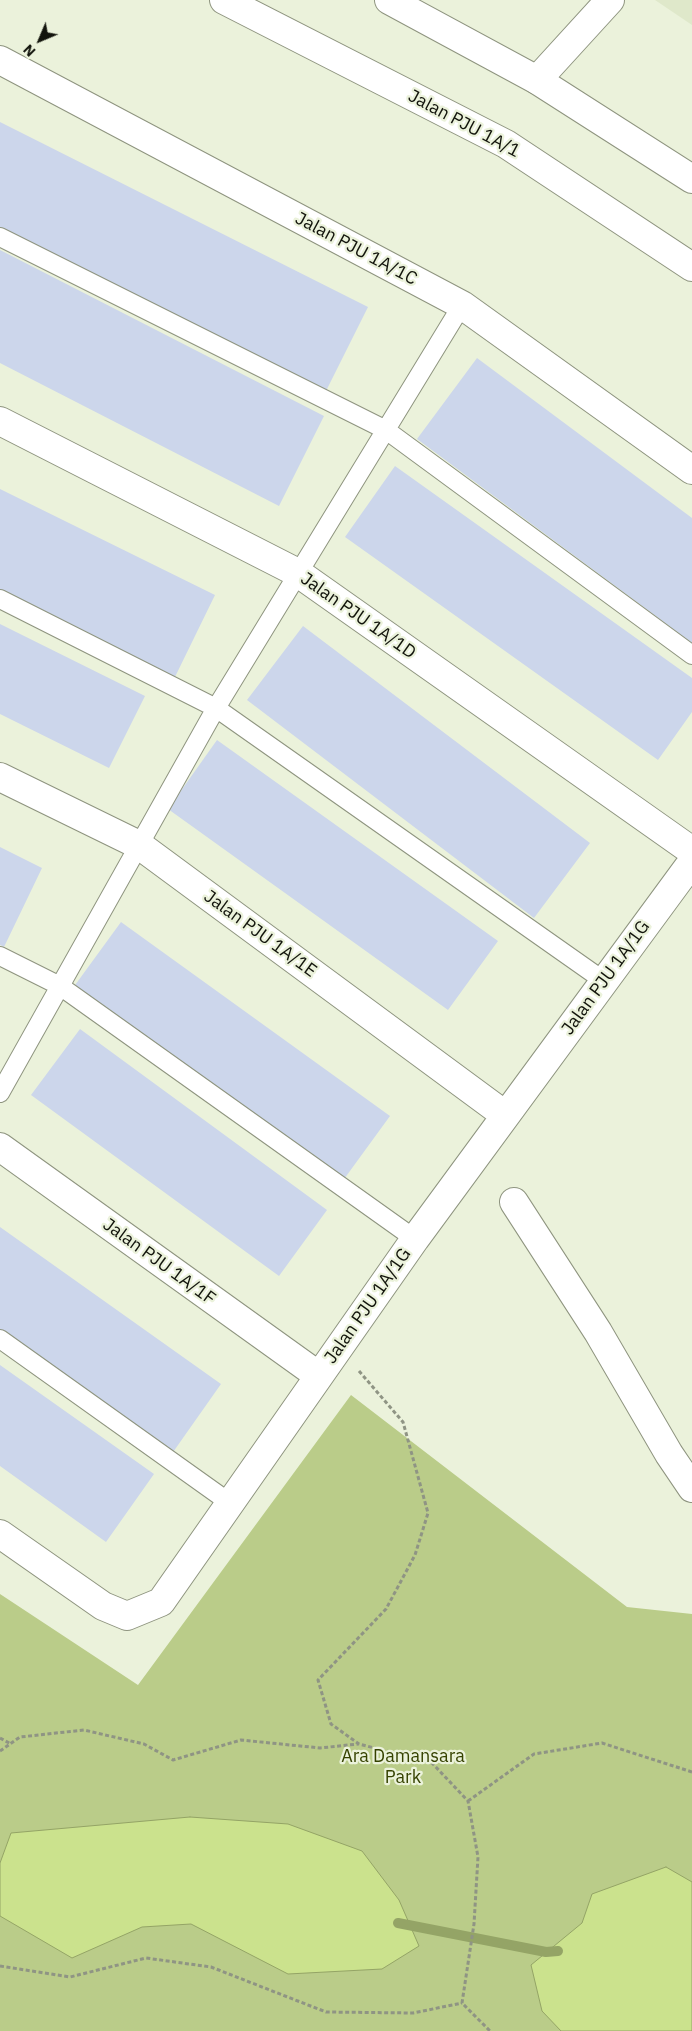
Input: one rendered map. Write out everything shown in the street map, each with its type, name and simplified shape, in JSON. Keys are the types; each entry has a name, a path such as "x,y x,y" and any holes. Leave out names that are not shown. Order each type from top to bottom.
{"street":[{"name":"Jalan PJU 1A/1","path":"224,0 506,144 692,267"},
{"path":"389,0 537,80 692,179"},
{"path":"537,80 610,0"},
{"name":"Jalan PJU 1A/1C","path":"0,60 462,305 692,470"},
{"name":"Jalan PJU 1A/1D","path":"0,421 298,573 692,851"},
{"name":"Jalan PJU 1A/1E","path":"0,777 139,845 505,1115"},
{"name":"Jalan PJU 1A/1G","path":"0,1534 103,1606 127,1616 161,1602 414,1240 692,862"},
{"name":"Jalan PJU 1A/1F","path":"0,1147 319,1376"},
{"path":"514,1202 598,1332 668,1454 692,1488"}],"lane":[{"path":"0,237 386,430 692,655"},
{"path":"0,1093 216,708 462,305"},
{"path":"0,599 216,708 604,981"},
{"path":"0,956 60,986 414,1240"},
{"path":"0,1339 230,1503"}],"path":[{"path":"339,1347 403,1422 428,1513 415,1555 386,1609 318,1680 331,1724 359,1744"},
{"path":"0,1751 20,1737 84,1730 144,1744 173,1760 241,1740 320,1748 359,1744 432,1763 468,1801 478,1857 474,1924 462,2003"},
{"path":"0,1738 11,1744"},
{"path":"468,1801 534,1754 602,1743 692,1772"},
{"path":"0,1966 70,1978 146,1958 211,1967 326,2012 414,2013 462,2003"},
{"path":"462,2003 490,2031"}],"shaded area":[{"path":"655,0 692,0 692,25"},
{"path":"190,1817 288,1824 362,1851 399,1900 419,1946 382,1969 288,1974 191,1924 142,1927 72,1958 0,1916 0,1863 11,1833"},
{"path":"666,1867 692,1882 692,2031 561,2031 542,2011 531,1965 582,1923 592,1894"}],"green space":[{"name":"Ara Damansara Park","path":"351,1395 627,1607 692,1614 692,2031 0,2031 0,1594 138,1685"}],"building":[{"path":"0,122 368,307 324,395 0,233"},
{"path":"0,250 324,416 279,506 0,363"},
{"path":"477,358 692,518 692,643 417,439"},
{"path":"395,466 692,678 692,712 658,760 345,537"},
{"path":"0,489 215,595 173,681 0,596"},
{"path":"0,624 145,696 109,768 0,714"},
{"path":"303,626 590,843 534,918 247,700"},
{"path":"217,740 498,941 448,1010 168,809"},
{"path":"0,847 42,868 4,947 0,945"},
{"path":"121,922 390,1116 339,1186 70,992"},
{"path":"80,1029 327,1210 279,1276 31,1095"},
{"path":"0,1227 221,1384 171,1455 0,1335"},
{"path":"0,1365 154,1474 106,1542 0,1466"}],"waterway":[{"path":"398,1923 546,1952 558,1951"}]}
